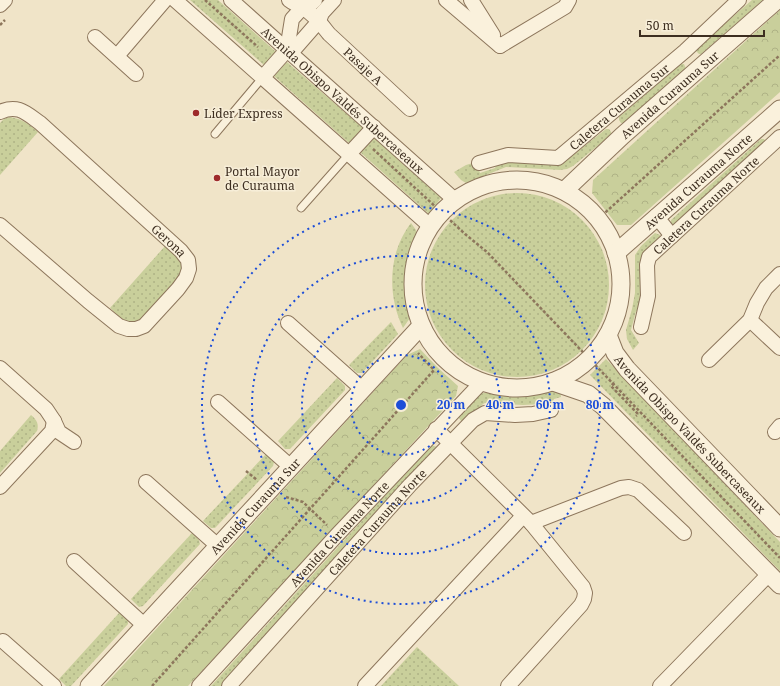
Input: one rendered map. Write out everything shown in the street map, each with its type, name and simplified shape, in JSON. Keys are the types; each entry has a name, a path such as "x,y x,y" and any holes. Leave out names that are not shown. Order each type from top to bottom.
{"street":[{"path":"0,5 5,0"},
{"path":"117,56 165,0"},
{"path":"175,0 430,226"},
{"name":"Avenida Obispo Valdés Subercaseaux","path":"231,0 455,200"},
{"name":"Pasaje A","path":"289,0 294,4 303,7 318,21 328,34 410,109"},
{"path":"289,52 292,19 303,7 315,0"},
{"path":"263,77 276,62 289,52 318,21 322,13 334,0"},
{"path":"446,0 500,46"},
{"path":"471,0 500,46"},
{"path":"500,46 566,7 569,0"},
{"name":"Caletera Curauma Sur","path":"479,163 508,155 558,158 685,51 739,0"},
{"name":"Avenida Curauma Sur","path":"564,191 622,136 777,0"},
{"path":"95,37 136,74"},
{"path":"685,51 699,69"},
{"name":"Gerona","path":"0,112 8,108 18,109 40,123 181,251 188,260 189,269 186,278 178,289 144,326 136,329 128,329 119,326 88,301 0,225"},
{"name":"Avenida Curauma Norte","path":"616,253 656,216 780,109"},
{"path":"607,118 622,136"},
{"path":"764,124 779,142"},
{"path":"349,154 374,127"},
{"name":"Caletera Curauma Norte","path":"641,327 648,296 648,260 672,236 779,142"},
{"path":"520,180 543,183 564,191 577,199 598,219 611,240 616,253 620,273 620,295 616,316 608,335 590,359 567,376 553,382 535,388 515,389 496,387 482,382 454,368 435,349 421,326 413,292 416,258 430,226 441,212 455,200 475,189 497,182 520,180"},
{"path":"656,216 672,236"},
{"path":"709,360 750,320 757,303 766,288 780,274"},
{"path":"750,320 780,348"},
{"path":"288,323 362,390"},
{"name":"Avenida Curauma Sur","path":"89,686 421,326"},
{"name":"Avenida Obispo Valdés Subercaseaux","path":"608,335 615,353 627,369 780,528"},
{"path":"0,368 46,409 59,432 74,442"},
{"name":"Avenida Curauma Norte","path":"199,686 337,535 482,382"},
{"path":"553,382 588,394 603,406 775,579 660,686"},
{"path":"218,402 291,467"},
{"name":"Caletera Curauma Norte","path":"229,686 450,443 473,420 485,413 515,415 533,414 551,410"},
{"path":"0,487 52,431 54,421"},
{"path":"436,429 527,520 579,581 585,593 581,605 508,686"},
{"path":"146,482 218,546"},
{"path":"365,686 527,520 621,488 629,488 638,490 684,533"},
{"path":"74,561 145,626"},
{"path":"3,641 54,686"}],"lane":[{"path":"215,134 263,77"},
{"path":"301,208 349,154"}],"path":[{"path":"205,0 276,62"},
{"path":"598,219 780,55"},
{"path":"362,140 487,252 780,558"},
{"path":"152,686 434,370 408,340"},
{"path":"614,384 611,386 638,414"},
{"path":"246,471 269,491 303,502 337,535"}],"green space":[{"path":"190,0 218,0 276,52 265,66"},
{"path":"752,0 763,0 701,54 696,51 697,48"},
{"path":"780,10 780,92 631,225 617,225 592,193 593,180"},
{"path":"287,62 363,128 349,143 274,76"},
{"path":"681,64 684,64 686,69 624,123 621,123 619,117"},
{"path":"10,117 25,122 38,132 0,175 0,123 4,119"},
{"path":"606,129 609,129 611,135 573,166 567,169 560,170 506,167 466,183 454,172 466,165 476,162 480,173 495,168 498,162 505,160 564,162"},
{"path":"372,136 441,198 429,214 360,152"},
{"path":"761,139 764,139 766,142 676,225 671,223 671,220"},
{"path":"517,193 535,195 552,200 568,209 582,220 593,234 602,250 607,267 609,285 607,303 602,320 593,336 582,350 568,361 552,370 535,375 517,377 499,375 482,370 466,361 452,350 441,336 432,320 427,303 425,285 427,267 432,250 441,234 452,220 466,209 482,200 499,195"},
{"path":"411,223 416,230 417,235 410,261 409,272 408,287 411,314 403,328 394,302 392,274 398,247 403,235"},
{"path":"655,233 660,235 661,238 642,312 636,311 631,330 639,343 633,350 627,339 626,330 635,293 635,255 641,246"},
{"path":"166,245 182,261 183,274 138,322 134,323 126,321 110,308"},
{"path":"391,322 398,334 362,373 357,373 349,365"},
{"path":"420,349 458,386 456,396 188,686 104,686 407,355"},
{"path":"606,359 780,542 780,571 590,375"},
{"path":"337,378 345,386 345,390 290,449 285,449 278,441"},
{"path":"560,390 561,397 543,404 523,405 485,403 465,422 462,422 458,417 479,395 483,393 533,396"},
{"path":"31,415 37,422 37,431 0,473 0,451"},
{"path":"431,445 437,447 437,451 223,686 211,686"},
{"path":"266,454 274,462 273,466 215,528 211,528 203,521"},
{"path":"192,533 199,540 200,544 143,606 139,607 131,599"},
{"path":"119,613 128,620 128,624 71,686 66,686 59,679"},
{"path":"417,647 459,686 381,686"}],"place":[{"name":"Líder Express","path":"196,113"},
{"name":"Portal Mayor de Curauma","path":"217,178"}]}
